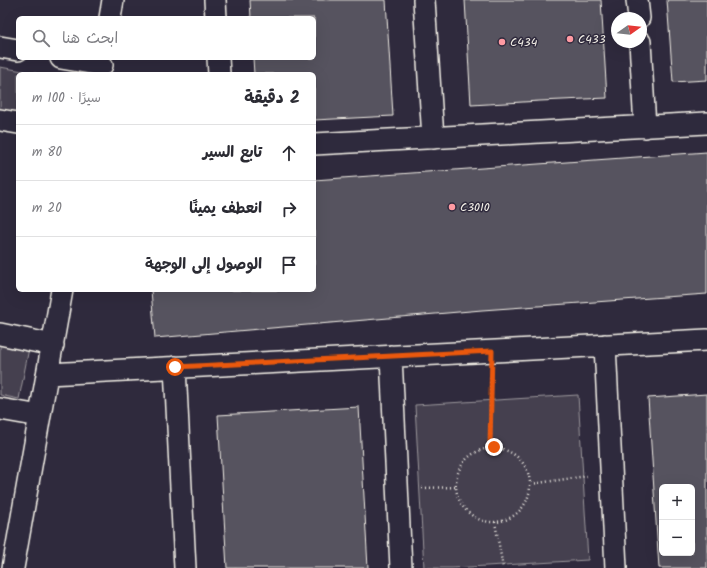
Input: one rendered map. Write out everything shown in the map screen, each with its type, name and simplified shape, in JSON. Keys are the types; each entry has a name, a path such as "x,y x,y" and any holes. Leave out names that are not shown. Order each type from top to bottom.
{"street":[{"path":"110,16 113,0"},
{"path":"215,0 216,16"},
{"path":"424,0 433,138"},
{"path":"638,0 639,12"},
{"path":"0,47 16,50"},
{"path":"640,48 645,126"},
{"path":"71,60 102,66"},
{"path":"218,60 219,72"},
{"path":"0,120 16,124"},
{"path":"316,144 707,123"},
{"path":"14,568 62,292"},
{"path":"0,334 53,345"},
{"path":"48,374 707,340"},
{"path":"605,345 616,568"},
{"path":"391,356 401,568"},
{"path":"175,367 185,568"},
{"path":"0,409 40,416"}],"path":[{"path":"490,447 492,351"},
{"path":"490,447 510,450 520,458 527,469 530,484 530,493 525,504 517,513 507,519 496,522 484,521 468,512 458,497 456,487 458,473 463,462 473,453 490,447"},
{"path":"530,484 612,473"},
{"path":"397,489 456,487"},
{"path":"496,522 503,568"}],"shaded area":[{"path":"0,67 29,72 16,72 16,113 0,109"},
{"path":"0,343 29,348 19,399 0,395"},
{"path":"578,395 588,560 452,568 424,568 415,405"}],"building":[{"path":"250,0 386,0 393,116 316,120 316,72 254,72 253,60 316,60 316,16 251,16"},
{"path":"465,0 601,0 607,98 471,105"},
{"path":"667,0 707,0 707,80 673,82"},
{"path":"707,152 707,294 482,310 155,338 151,292 316,292 316,180"},
{"path":"707,394 707,568 659,568 648,398"},
{"path":"359,407 368,568 227,568 218,415"}],"place":[{"name":"C433","path":"570,39"},
{"name":"C434","path":"502,42"},
{"name":"C3010","path":"452,207"}],"route":[{"path":"175,367 492,351 490,447 494,447"}]}
